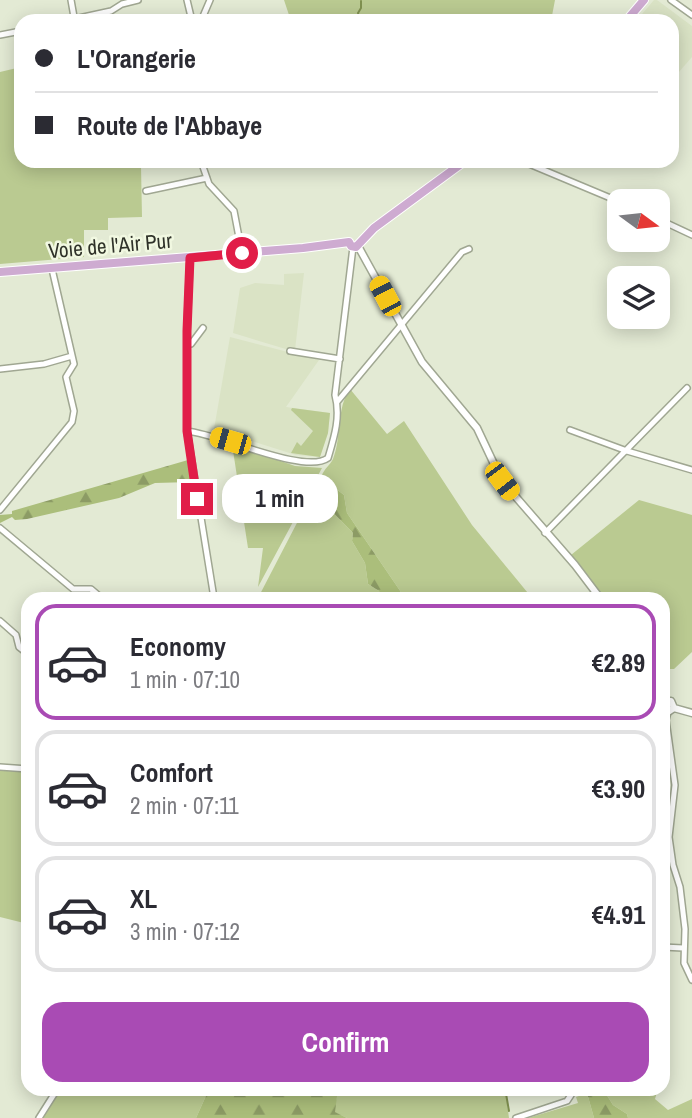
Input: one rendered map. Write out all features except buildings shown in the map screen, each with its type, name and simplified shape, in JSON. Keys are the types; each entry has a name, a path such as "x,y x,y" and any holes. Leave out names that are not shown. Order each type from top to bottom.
{"main road":[{"path":"632,14 644,0"},
{"path":"355,242 455,168"},
{"name":"Voie de l'Air Pur","path":"0,272 355,242"}],"street":[{"path":"95,14 138,0"},
{"path":"671,0 692,15"},
{"path":"203,168 207,178 234,211 242,253"},
{"path":"539,168 607,197"},
{"path":"146,191 207,178"},
{"path":"670,225 692,235"},
{"path":"355,242 422,362 477,428 502,481 595,592"},
{"path":"187,431 292,461 321,462 328,458 335,432 335,395 355,242"},
{"path":"337,402 462,252 469,249"},
{"path":"190,258 187,431 213,592"},
{"path":"1,506 72,422 74,411 66,377 74,364 52,269"},
{"path":"187,344 191,344 203,328"},
{"path":"290,351 340,359"},
{"path":"0,369 44,364 72,356"},
{"path":"545,533 687,388"},
{"path":"570,430 627,451 692,470"},
{"path":"1,532 73,589 91,589 94,592"},
{"path":"0,621 16,635 21,649"},
{"path":"670,707 692,713"},
{"path":"670,748 675,785 670,828"},
{"path":"0,767 21,768"},
{"path":"670,844 680,887 685,929 684,963 692,981"},
{"path":"670,947 683,948"},
{"path":"40,1118 53,1096"},
{"path":"516,1118 567,1101 571,1096"}],"shaded area":[{"path":"657,0 676,14 642,14"},
{"path":"679,16 692,26 692,57 679,72"},
{"path":"304,273 295,350 233,333 240,288 255,283 284,285 284,274"},
{"path":"230,337 319,360 286,407 330,413 328,433 320,457 296,455 214,429"}],"green space":[{"path":"284,0 555,0 552,14 289,14"},
{"path":"14,69 14,168 141,168 142,217 108,218 108,230 84,230 84,257 0,264 0,72"},
{"path":"350,389 387,434 404,421 472,525 527,592 401,592 347,513 344,495 321,477 336,450 346,397"},
{"path":"292,408 330,413 328,433 320,457 291,453 297,442 301,446 313,431"},
{"path":"232,444 295,466 322,468 258,587 263,548 248,548"},
{"path":"188,460 191,482 155,483 119,498 27,519 15,520 12,517 0,523 0,515 12,514 12,511"},
{"path":"321,477 344,495 347,513 401,592 379,592 368,584 365,563 352,541 353,533 313,492"},
{"path":"313,492 353,533 352,541 365,563 368,584 379,592 261,592"},
{"path":"639,500 692,515 692,652 674,669 670,669 670,592 599,592 571,555"},
{"path":"0,770 21,772 21,922 0,917"},
{"path":"57,1096 206,1096 196,1118 43,1118"},
{"path":"206,1096 337,1096 335,1112 347,1118 196,1118"},
{"path":"337,1096 506,1096 509,1118 347,1118 334,1112"},
{"path":"588,1096 594,1118 528,1118 578,1103 576,1097"},
{"path":"588,1096 607,1096 628,1118 594,1118"},
{"path":"607,1096 656,1096 655,1099 668,1110 692,1099 692,1118 628,1118 627,1114 613,1105"}],"waterway":[{"path":"358,14 361,1"},
{"path":"506,1096 509,1111"}],"route":[{"path":"197,499 187,431 190,258 242,253"}]}
